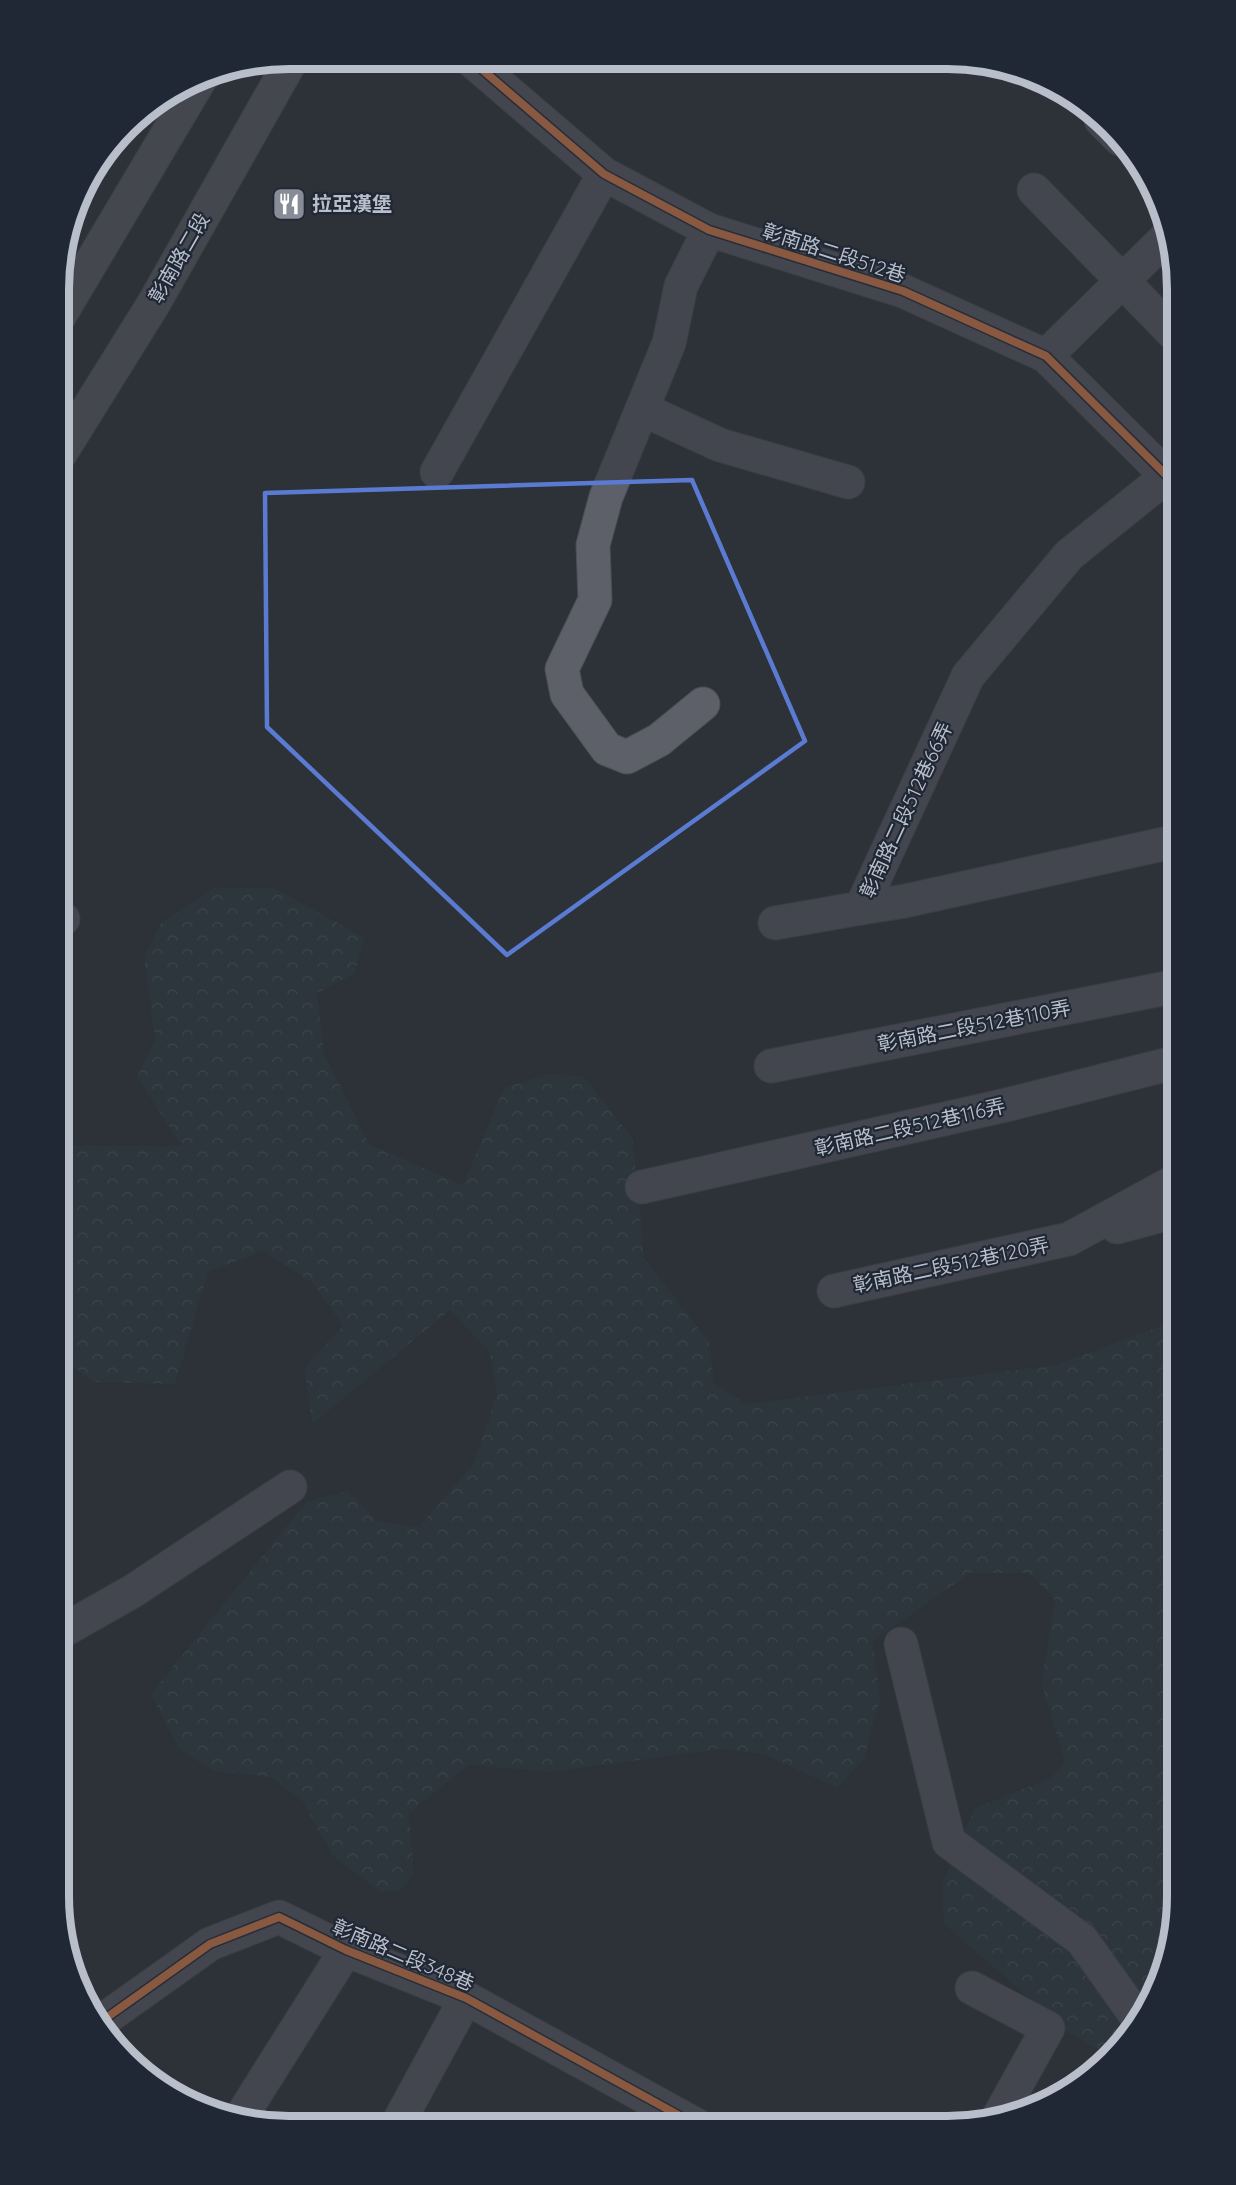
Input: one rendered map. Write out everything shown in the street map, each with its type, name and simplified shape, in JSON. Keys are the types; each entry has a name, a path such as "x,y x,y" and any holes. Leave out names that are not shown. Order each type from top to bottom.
{"main road":[{"name":"彰南路二段","path":"69,440 154,303 286,69"},
{"path":"69,300 193,91"}],"street":[{"name":"彰南路二段512巷","path":"482,69 604,174 710,230 903,291 1046,356 1167,477"},
{"path":"437,472 604,174"},
{"path":"1034,190 1167,326"},
{"path":"703,705 659,740 627,757 607,748 567,694 562,669 595,600 593,544 606,497 669,343 681,286 710,230"},
{"path":"1046,356 1162,242"},
{"path":"642,409 720,445 848,482"},
{"name":"彰南路二段512巷66弄","path":"861,908 968,676 1069,555 1167,486"},
{"name":"彰南路二段512巷66弄","path":"861,908 1167,843"},
{"path":"775,923 861,908"},
{"name":"彰南路二段512巷110弄","path":"771,1066 1167,988"},
{"name":"彰南路二段512巷116弄","path":"642,1187 1006,1105 1167,1065"},
{"name":"彰南路二段512巷120弄","path":"1069,1239 1167,1185"},
{"name":"彰南路二段512巷120弄","path":"834,1291 1069,1239 1167,1214"},
{"path":"69,1627 132,1591 290,1487"},
{"path":"901,1644 949,1842 1082,1940 1134,2012"},
{"name":"彰南路二段348巷","path":"106,2018 210,1944 279,1917 346,1950 465,1998 679,2116"},
{"path":"246,2109 346,1950"},
{"path":"972,1988 1048,2028 1003,2109"},
{"path":"402,2116 465,1998"}],"highlighted area":[{"path":"692,480 805,741 507,955 267,727 265,493"}],"green space":[{"path":"214,888 274,888 365,938 354,974 317,993 324,1053 369,1144 463,1185 504,1088 543,1075 583,1076 633,1139 644,1258 709,1342 714,1383 746,1404 1056,1365 1167,1324 1167,1911 1160,1953 1144,1994 1122,2030 1103,2052 1069,2033 944,1924 942,1884 975,1808 1051,1778 1065,1762 1041,1683 1055,1600 1029,1573 970,1573 873,1641 880,1700 864,1759 837,1788 764,1754 721,1749 550,1772 469,1765 409,1813 414,1874 401,1890 381,1892 333,1856 303,1802 271,1777 213,1771 179,1749 151,1694 307,1501 348,1491 377,1521 419,1527 474,1463 497,1394 490,1353 450,1310 312,1424 304,1368 343,1326 313,1283 263,1251 208,1272 175,1384 95,1382 69,1365 69,1145 182,1146 137,1077 155,1040 144,957 161,923"}],"cycle path":[{"path":"482,69 604,174 709,230 903,291 1046,356 1167,476"},
{"path":"106,2018 210,1944 279,1917 346,1950 466,1998 680,2116"}],"place":[{"name":"拉亞漢堡","path":"289,204"}]}
